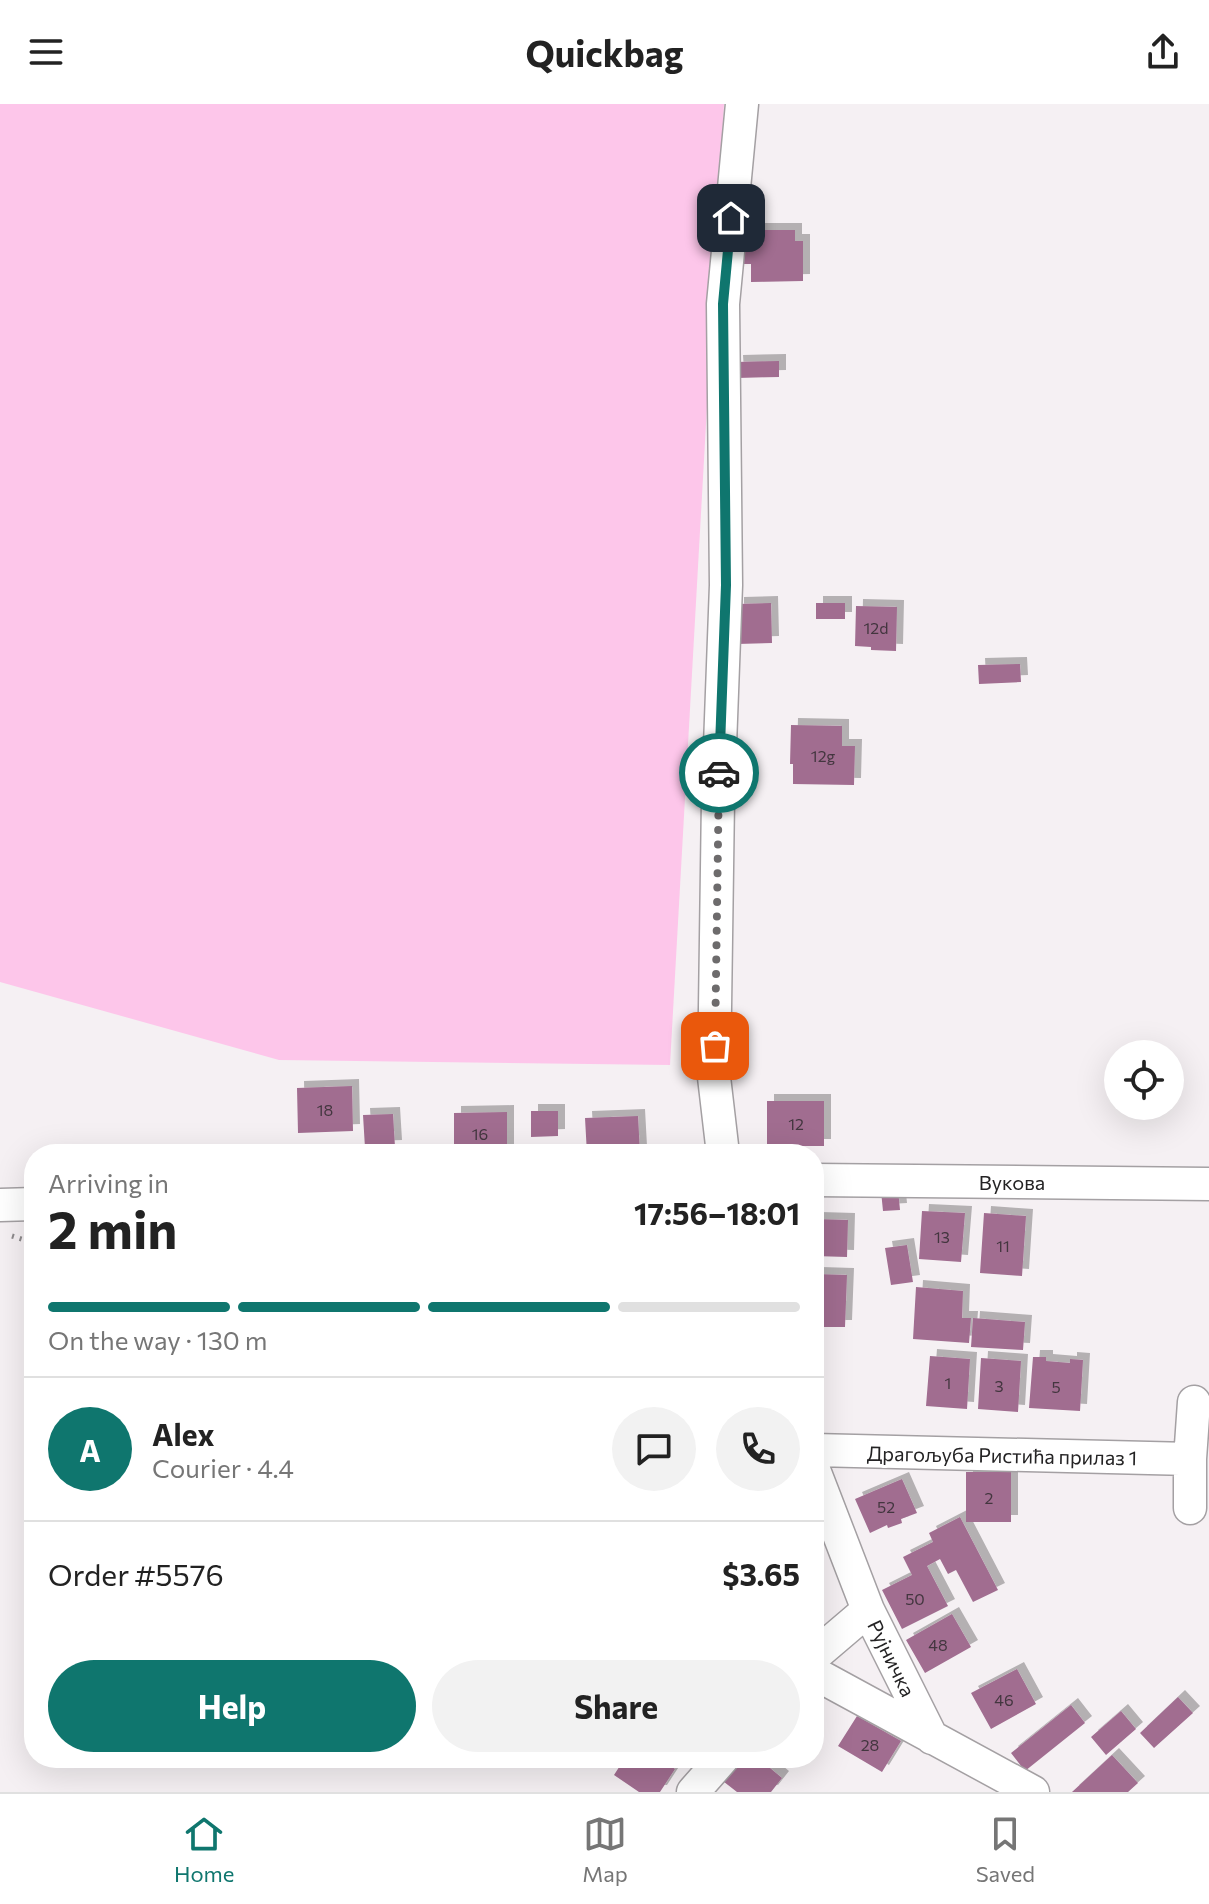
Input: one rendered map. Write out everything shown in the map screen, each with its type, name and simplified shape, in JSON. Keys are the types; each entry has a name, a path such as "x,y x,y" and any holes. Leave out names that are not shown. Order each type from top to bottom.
{"street":[{"path":"722,1144 714,1077 718,799 726,585 723,304 742,104"},
{"name":"Вукова","path":"824,1180 1209,1184"},
{"path":"3,1220 24,1209"},
{"path":"1190,1508 1194,1402"},
{"name":"Драгољуба Ристића прилаз 1","path":"824,1450 1190,1459"},
{"name":"Рујничка","path":"824,1496 868,1610 932,1738"},
{"path":"824,1647 868,1610"},
{"path":"824,1679 1033,1792"},
{"path":"693,1792 714,1768"}],"path":[{"path":"3,1220 24,1236"}],"shaded area":[{"path":"0,104 724,104 670,1065 279,1060 0,982"}],"building":[{"path":"741,230 795,230 795,241 803,241 803,281 751,282 751,264 732,264"},
{"path":"779,361 779,377 737,378 736,362"},
{"path":"771,603 772,643 737,644 737,604"},
{"path":"816,603 845,603 845,619 816,619"},
{"path":"856,606 897,607 896,651 855,646"},
{"path":"1020,664 1021,682 979,684 978,665"},
{"path":"791,725 842,726 842,746 855,746 854,785 793,784"},
{"path":"352,1086 353,1131 298,1133 297,1088"},
{"path":"767,1101 824,1101 824,1144 767,1144"},
{"path":"531,1111 558,1111 558,1136 531,1137"},
{"path":"507,1112 507,1144 454,1144 454,1113"},
{"path":"393,1114 395,1144 365,1144 363,1115"},
{"path":"638,1116 640,1144 586,1144 585,1118"},
{"path":"898,1189 900,1210 883,1211 881,1191"},
{"path":"922,1211 965,1213 961,1262 919,1259"},
{"path":"984,1213 1026,1216 1022,1276 980,1273"},
{"path":"824,1219 848,1220 847,1257 824,1256"},
{"path":"907,1245 913,1282 891,1285 885,1248"},
{"path":"824,1274 847,1275 845,1327 824,1327"},
{"path":"916,1287 963,1291 962,1318 971,1318 969,1343 913,1339"},
{"path":"973,1318 1025,1322 1023,1350 971,1347"},
{"path":"930,1356 970,1359 967,1409 926,1406"},
{"path":"1033,1357 1070,1363 1070,1359 1083,1360 1080,1411 1029,1408"},
{"path":"981,1358 1021,1361 1018,1412 978,1409"},
{"path":"966,1472 1011,1472 1011,1522 966,1522"},
{"path":"902,1479 917,1513 901,1519 902,1523 888,1528 887,1525 870,1533 855,1499"},
{"path":"960,1517 998,1590 973,1602 956,1570 948,1574 940,1559 927,1566 948,1606 902,1629 882,1590 912,1575 903,1557 933,1542 929,1533"},
{"path":"952,1614 971,1647 925,1673 906,1640"},
{"path":"1017,1669 1036,1704 991,1729 971,1693"},
{"path":"1178,1697 1193,1713 1154,1748 1140,1733"},
{"path":"1071,1705 1085,1723 1025,1771 1011,1753"},
{"path":"1121,1711 1136,1729 1106,1755 1091,1737"},
{"path":"857,1716 901,1741 882,1772 838,1746"},
{"path":"1112,1755 1138,1783 1128,1792 1072,1792"},
{"path":"619,1768 675,1769 660,1792 639,1792 614,1775"},
{"path":"728,1768 770,1768 782,1778 771,1792 737,1792 719,1778"}],"way so far":[{"path":"715,1046 719,773"}],"route":[{"path":"719,773 726,585 723,304 731,218"}]}
